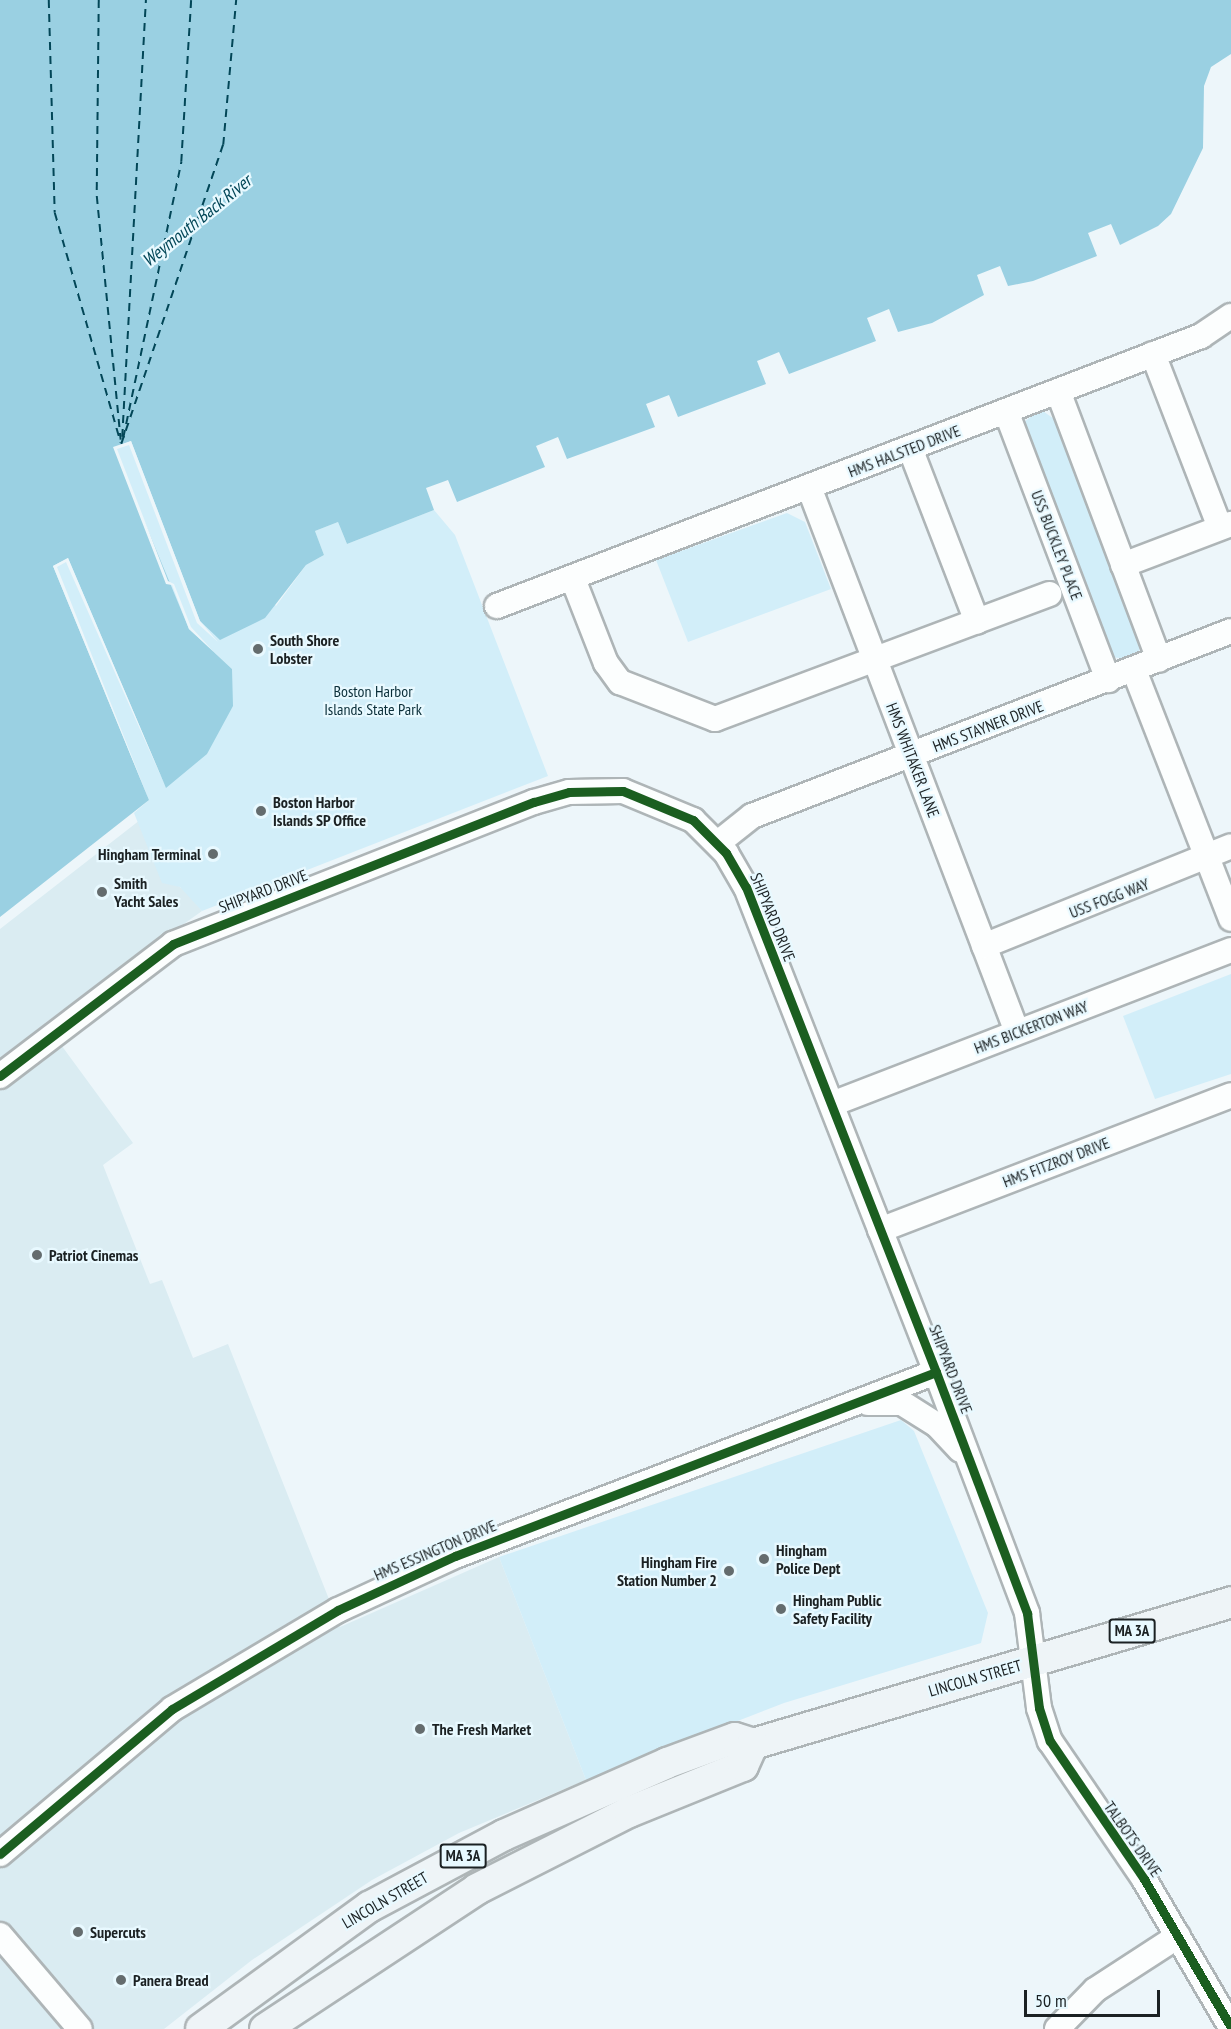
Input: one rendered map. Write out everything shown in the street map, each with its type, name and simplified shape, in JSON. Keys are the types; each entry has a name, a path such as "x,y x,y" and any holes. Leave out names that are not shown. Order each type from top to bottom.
{"main road":[{"name":"LINCOLN STREET","path":"201,2029 313,1943 420,1878 667,1763 735,1738 753,1744 1231,1602"},
{"name":"MA 3A","path":"265,2029 477,1889 629,1812 743,1766 753,1744"}],"street":[{"name":"HMS HALSTED DRIVE","path":"497,606 573,579 1201,336 1231,316"},
{"path":"1124,565 1225,526 1153,354"},
{"path":"1058,391 1159,660"},
{"name":"USS BUCKLEY PLACE","path":"1006,411 1108,680"},
{"path":"910,448 977,622"},
{"name":"HMS WHITAKER LANE","path":"809,488 1017,1032"},
{"path":"573,579 612,674 631,688 704,717 737,715 1049,594"},
{"name":"HMS STAYNER DRIVE","path":"718,843 752,816 1231,631"},
{"path":"1134,670 1231,920"},
{"name":"SHIPYARD DRIVE","path":"0,1076 173,944 534,802 569,792 623,791 669,806 718,843 746,886 936,1372 1027,1613 1032,1661"},
{"name":"USS FOGG WAY","path":"984,946 1231,846"},
{"name":"HMS BICKERTON WAY","path":"832,1104 1231,951"},
{"name":"HMS FITZROY DRIVE","path":"880,1230 1231,1095"},
{"name":"HMS ESSINGTON DRIVE","path":"0,1854 172,1709 322,1618 455,1556 936,1372"},
{"path":"854,1403 902,1403 937,1425 969,1460"},
{"name":"TALBOTS DRIVE","path":"1032,1661 1050,1741 1178,1936 1231,2027"},
{"path":"0,1935 80,2029"},
{"path":"1057,2029 1095,1990 1178,1936"}],"shaded area":[{"path":"140,820 159,874 186,891 202,911 45,1023 133,1143 103,1165 150,1284 162,1280 193,1358 228,1344 340,1627 499,1557 586,1780 459,1833 372,1880 252,1960 164,2029 0,2029 0,929"}],"green space":[{"path":"1040,409 1057,421 1142,641 1138,654 1129,659 1110,657 1023,423"},
{"name":"Boston Harbor Islands State Park","path":"131,441 276,606 306,565 324,555 315,531 338,522 347,544 434,510 455,535 548,776 202,911 180,887 162,883 134,813 149,800 53,566 68,558 207,754 232,669 189,629 166,584 113,447"},
{"path":"787,513 805,522 831,589 688,642 656,560"},
{"path":"1231,974 1231,1074 1155,1099 1123,1016"},
{"path":"901,1420 914,1431 988,1613 981,1643 784,1703 586,1780 499,1557"}],"water":[{"name":"Weymouth Back River","path":"0,0 1231,0 1231,54 1211,67 1204,86 1203,148 1171,214 1158,226 1120,245 1111,224 1088,233 1097,256 1033,281 1008,286 1000,266 977,275 984,295 932,323 898,332 889,309 867,318 876,341 789,374 779,352 757,361 766,384 678,417 669,395 646,404 655,427 567,459 558,437 536,446 545,467 457,502 448,480 426,488 434,510 347,544 338,522 315,531 324,555 306,565 265,618 220,640 200,621 131,441 114,448 189,629 232,669 233,706 207,754 166,788 68,558 53,566 149,800 0,917"}],"pier":[{"path":"131,441 200,621 218,642 197,623 129,445 117,449 168,581 174,584 191,627 213,651 189,629 172,585 166,584 113,447"},
{"path":"68,558 166,788 66,562 57,567 149,800 53,566"}],"ferry route":[{"path":"49,0 55,213 121,443"},
{"path":"99,0 97,196 121,440"},
{"path":"122,437 146,0"},
{"path":"123,438 181,162 191,0"},
{"path":"121,444 223,145 236,0"}],"cycle path":[{"path":"0,1076 173,944 534,802 569,792 623,791 693,820 726,853 746,887 936,1372 1027,1613 1039,1708 1050,1741 1144,1879 1231,2027"},
{"path":"0,1854 172,1709 338,1610 455,1556 936,1372"}],"place":[{"name":"South Shore Lobster","path":"258,649"},
{"name":"Boston Harbor Islands SP Office","path":"261,811"},
{"name":"Hingham Terminal","path":"213,854"},
{"name":"Smith Yacht Sales","path":"102,892"},
{"name":"Patriot Cinemas","path":"37,1255"},
{"name":"Hingham Police Dept","path":"764,1559"},
{"name":"Hingham Fire Station Number 2","path":"729,1571"},
{"name":"Hingham Public Safety Facility","path":"781,1609"},
{"name":"The Fresh Market","path":"420,1729"},
{"name":"Supercuts","path":"78,1932"},
{"name":"Panera Bread","path":"121,1980"}]}
